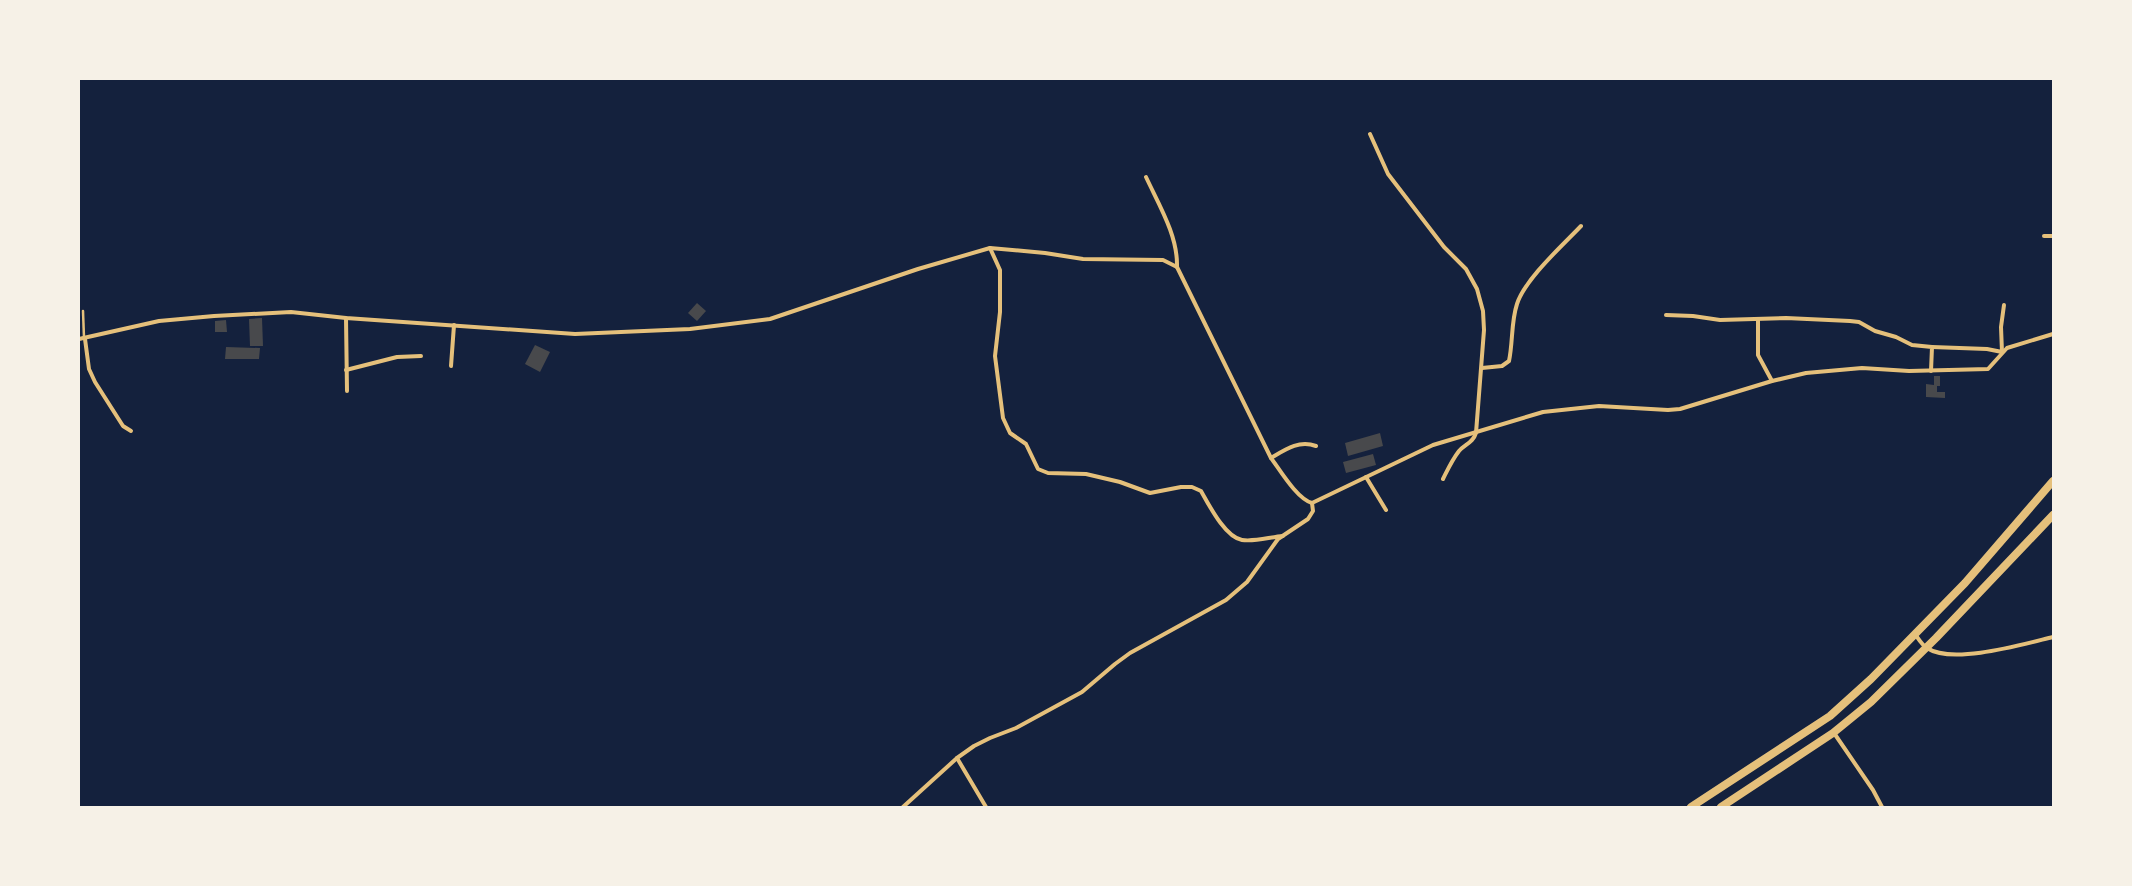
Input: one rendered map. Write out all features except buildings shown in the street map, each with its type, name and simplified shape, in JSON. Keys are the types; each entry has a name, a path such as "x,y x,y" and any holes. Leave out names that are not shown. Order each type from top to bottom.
{"highway":[{"path":"1691,807 1830,716 1871,679 1965,582 2053,481"},
{"path":"1721,807 1833,732 1871,702 2053,515"}],"street":[{"path":"1370,134 1388,174 1444,247 1466,269 1473,280 1480,300 1484,321 1482,368 1476,433 1472,442 1464,446 1453,460 1443,479"},
{"path":"1146,177 1171,234 1177,258 1177,267 1271,458 1284,477 1303,498 1312,503"},
{"path":"1482,368 1502,366 1509,361 1515,314 1520,297 1548,260 1581,226"},
{"path":"2044,236 2053,236"},
{"path":"79,339 150,323 214,316 291,312 346,318 575,334 623,333 757,322 770,320 918,269 990,248 1045,252 1082,259 1164,260 1177,267"},
{"path":"990,248 1000,270 1000,312 995,356 1003,418 1010,433 1026,444 1038,469 1048,473 1086,474 1120,482 1150,493 1181,487 1197,488 1201,491 1220,523 1236,538 1249,540 1283,536"},
{"path":"2002,352 2001,328 2004,305"},
{"path":"1666,315 1693,316 1710,319 1850,321 1859,322 1875,331 1896,337 1912,345 1987,349 2002,352"},
{"path":"346,318 346,370 348,391"},
{"path":"1758,319 1758,355 1772,381"},
{"path":"451,366 454,325"},
{"path":"1312,503 1433,445 1536,414 1561,409 1599,406 1662,410 1680,409 1806,372 1846,368 1931,371 1988,369 2007,348 2022,342 2053,334"},
{"path":"84,339 90,369 95,382 123,426 131,431"},
{"path":"1931,371 1932,347"},
{"path":"346,370 397,357 421,356"},
{"path":"1271,458 1299,444 1307,443 1316,446"},
{"path":"1366,477 1386,510"},
{"path":"903,807 957,758 990,738 1016,728 1082,692 1130,653 1226,600 1248,582 1278,539 1308,519 1313,511 1312,503"},
{"path":"1915,633 1926,647 1939,653 1970,654 1993,651 2053,637"},
{"path":"1833,732 1877,796 1882,807"},
{"path":"957,758 986,807"}],"lane":[{"path":"83,311 84,339"}]}
